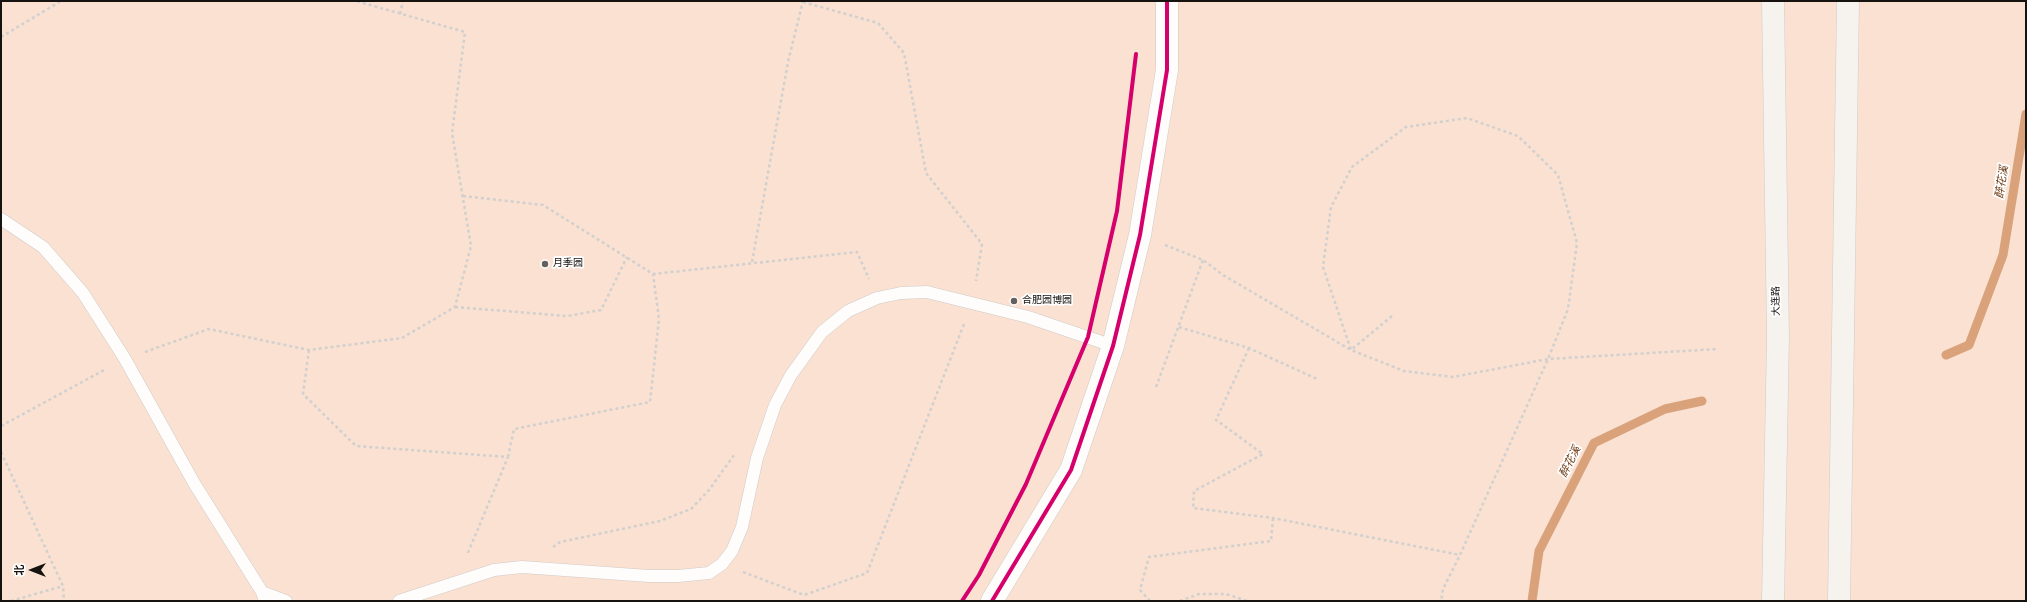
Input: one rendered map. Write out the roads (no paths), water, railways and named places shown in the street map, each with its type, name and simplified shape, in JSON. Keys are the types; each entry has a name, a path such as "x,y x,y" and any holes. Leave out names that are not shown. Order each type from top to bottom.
{"main road":[{"name":"大连路","path":"1773,1 1778,337 1773,601"},
{"path":"1839,601 1848,1"}],"street":[{"path":"992,601 1071,470 1113,346 1140,235 1167,70 1167,1"}],"lane":[{"path":"1,218 43,247 84,293 125,358 194,483 264,597 286,601"},
{"path":"399,601 456,581 494,570 522,567 617,574 678,576 709,572 722,564 732,551 742,528 757,458 775,405 791,375 822,332 848,311 877,298 901,293 928,292 973,302 1028,317 1113,346"}],"waterway":[{"name":"醉花溪","path":"1946,355 1969,345 2003,255 2026,114"},
{"name":"醉花溪","path":"1532,601 1539,551 1594,443 1665,409 1702,401"}],"place":[{"name":"月季园","path":"545,264"},
{"name":"合肥园博园","path":"1014,301"}]}
